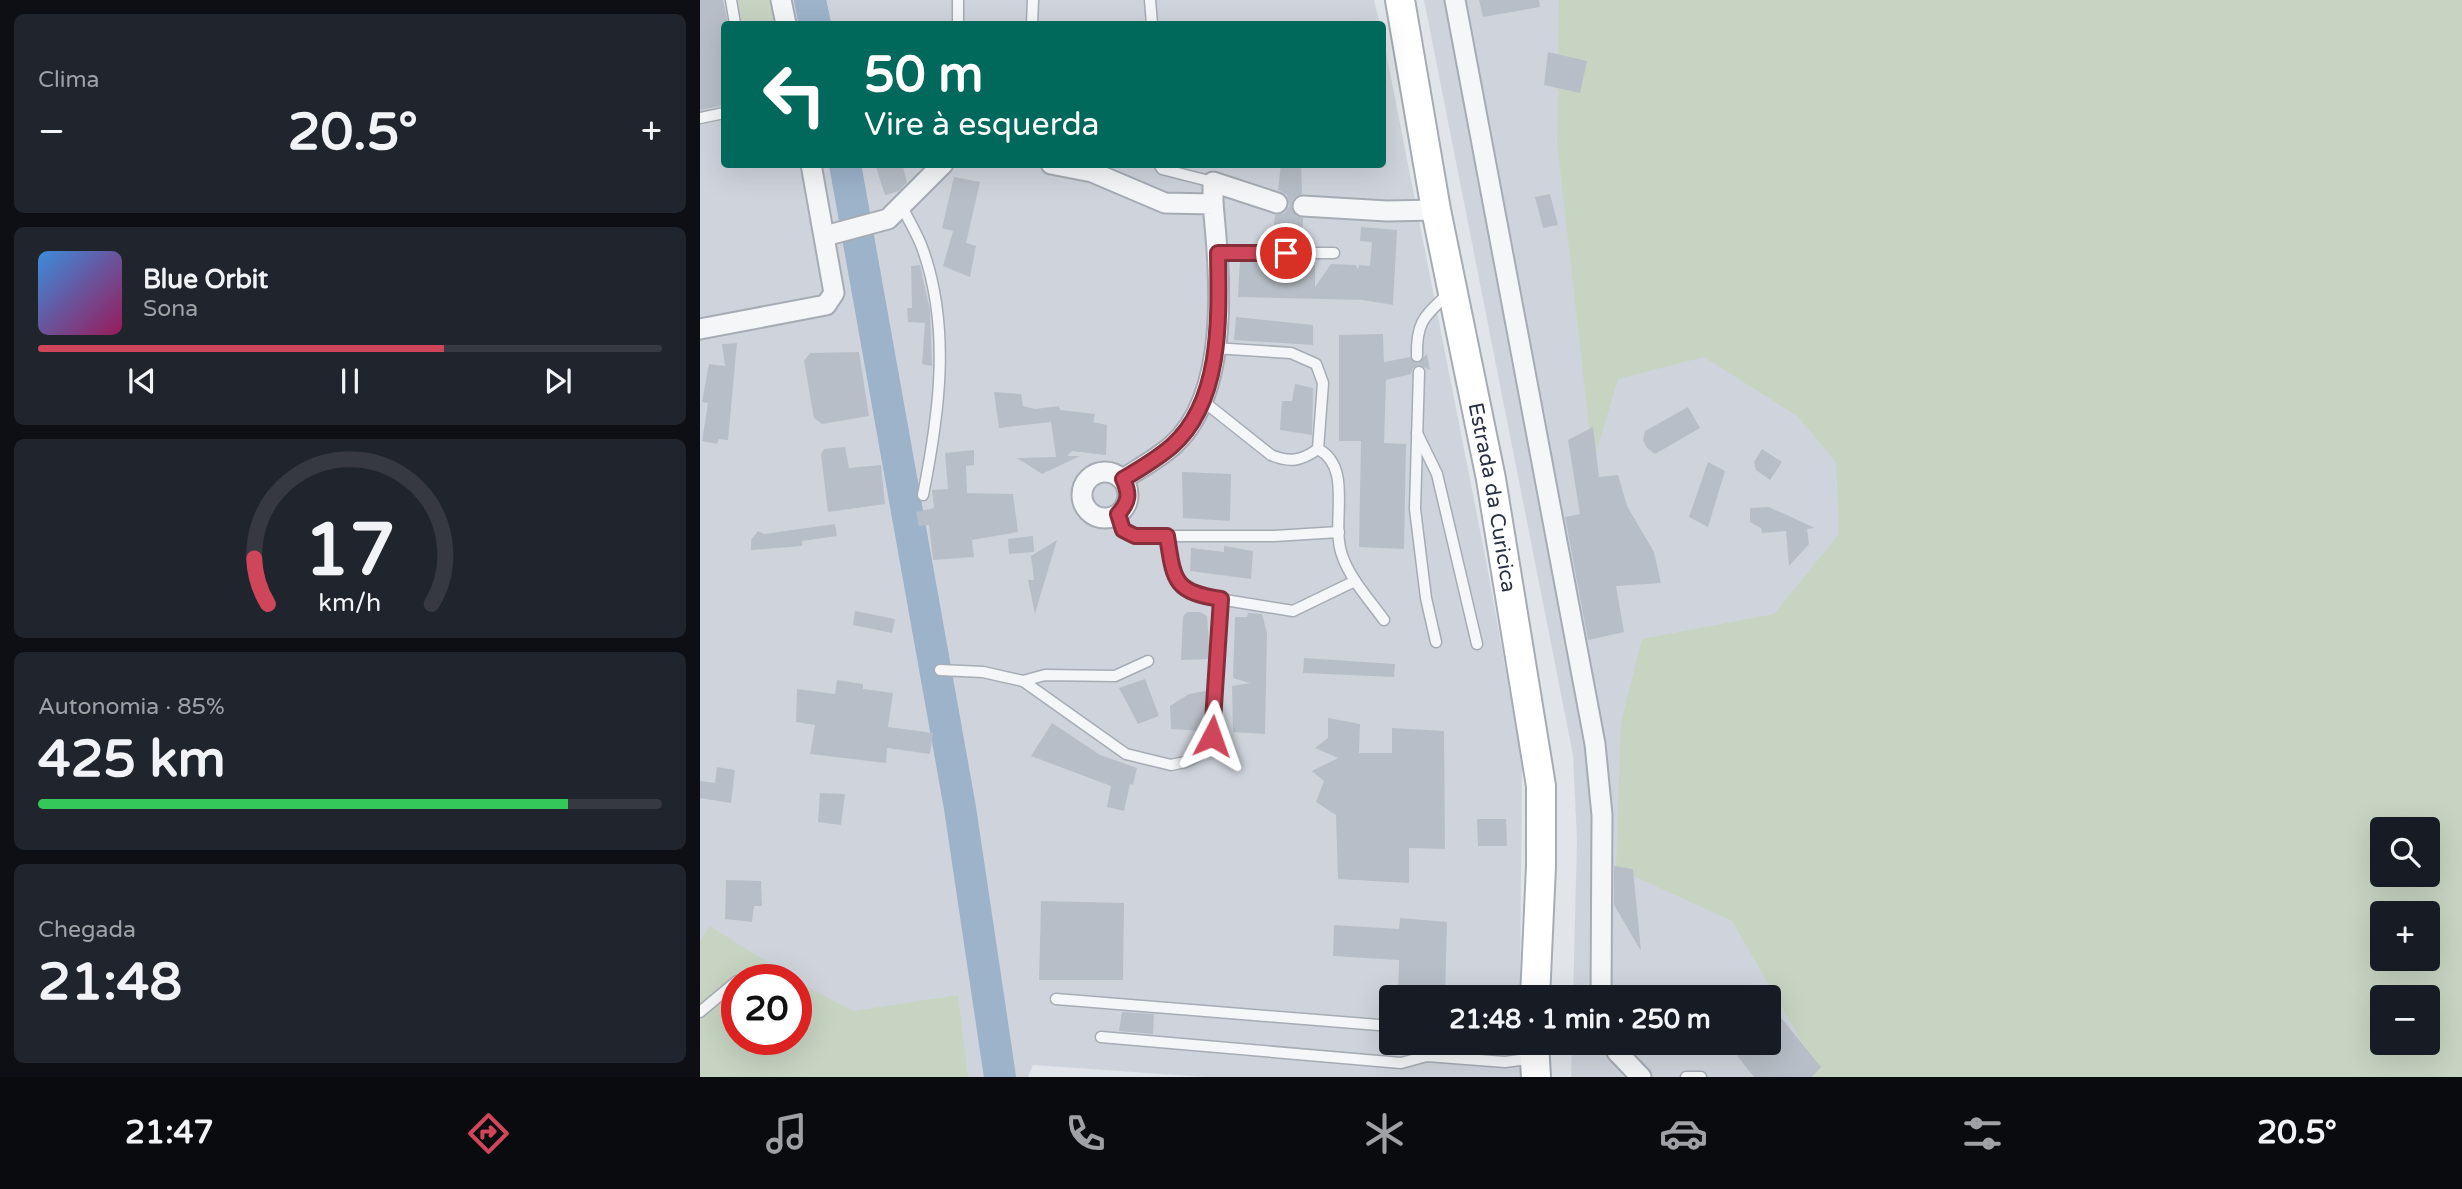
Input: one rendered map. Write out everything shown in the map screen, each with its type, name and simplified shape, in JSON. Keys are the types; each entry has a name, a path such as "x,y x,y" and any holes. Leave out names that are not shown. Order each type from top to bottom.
{"street":[{"path":"781,0 785,21"},
{"name":"Estrada da Curicica","path":"1400,0 1436,210 1491,480 1541,786 1541,866 1536,985"},
{"path":"1455,0 1595,744 1602,815 1601,985"},
{"path":"700,329 826,305 834,293 831,234 812,168"},
{"path":"831,234 888,219 939,168"},
{"path":"1072,168 1092,172 1165,203 1213,204"},
{"path":"1123,479 1173,445 1203,401 1214,348 1219,299 1213,182 1277,203"},
{"path":"1303,206 1436,210"},
{"path":"1098,472 1111,472 1123,479 1129,491 1127,504 1118,514 1106,518 1093,515 1084,505 1082,492 1087,479 1098,472"},
{"path":"1620,1055 1641,1077"}],"lane":[{"path":"731,0 734,21"},
{"path":"958,0 958,21"},
{"path":"1032,21 1033,0"},
{"path":"1150,0 1152,21"},
{"path":"700,118 721,114"},
{"path":"1161,168 1213,182"},
{"path":"902,207 923,250 934,302 941,373 923,495"},
{"path":"1218,253 1334,253"},
{"path":"1417,356 1416,331 1424,317 1452,290"},
{"path":"1214,348 1291,354 1316,364 1323,383 1318,449"},
{"path":"1419,372 1415,509 1426,598 1436,642"},
{"path":"1203,401 1271,455 1283,460 1297,461 1318,449"},
{"path":"1417,432 1437,474 1477,644"},
{"path":"1318,449 1330,455 1336,470 1341,553 1355,581 1384,620"},
{"path":"1118,514 1120,525 1128,534 1274,536 1339,532"},
{"path":"1167,536 1172,569 1183,590 1194,595 1293,611 1355,581"},
{"path":"940,670 983,673 1023,681 1126,754 1171,765 1185,762 1199,755 1212,736 1221,599"},
{"path":"1023,681 1045,675 1115,676 1148,661"},
{"path":"700,1012 721,994"},
{"path":"1056,999 1379,1025"},
{"path":"1101,1037 1401,1063 1427,1056 1505,1062 1535,1059"},
{"path":"1686,1077 1701,1077"}],"shaded area":[{"path":"700,0 1374,0 1379,21 721,21 721,168 1386,168 1386,52 1488,571 1522,762 1520,985 1379,985 1379,1055 1520,1055 1520,1077 1205,1077 1033,1065 1028,1077 700,1077"},
{"path":"1424,0 1760,0 1803,390 1863,491 1751,909 1879,1077 1571,1077 1572,1055 1781,1055 1781,985 1573,985 1577,840 1573,755"}],"green space":[{"path":"731,0 781,0 784,21 734,21"},
{"path":"1559,0 2462,0 2462,1077 1814,1077 1817,1068 1781,1006 1781,985 1769,985 1732,921 1616,868 1621,723 1642,639 1774,614 1839,534 1836,462 1797,416 1704,357 1618,379 1593,463 1557,142"},
{"path":"710,926 770,964 721,964 721,1055 812,1055 812,989 853,1011 958,995 968,1077 700,1077 700,941"}],"building":[{"path":"700,0 723,0 727,21 721,21 721,106 700,110"},
{"path":"1479,0 1539,0 1540,7 1483,17"},
{"path":"1548,52 1587,61 1580,93 1544,85"},
{"path":"876,168 903,168 907,182 899,191 885,195"},
{"path":"1281,168 1301,168 1302,194 1293,199 1291,206 1296,216 1303,218 1303,236 1273,234 1275,215 1285,213 1289,206 1287,195 1278,190"},
{"path":"954,177 980,182 966,243 976,246 970,277 943,266 953,231 942,228"},
{"path":"1550,194 1558,225 1543,228 1535,197"},
{"path":"1361,227 1397,230 1393,305 1363,300 1238,297 1240,260 1315,263 1315,287 1331,264 1356,265 1358,270 1359,265 1370,266 1372,242 1360,241"},
{"path":"920,265 930,311 932,366 922,364 925,323 908,322 907,308 912,308 911,266"},
{"path":"1236,317 1313,325 1313,345 1234,340"},
{"path":"1383,334 1384,362 1410,357 1418,363 1427,354 1430,370 1419,365 1413,368 1411,374 1386,380 1384,443 1406,444 1404,549 1359,547 1361,441 1339,441 1339,335"},
{"path":"737,343 728,440 719,439 717,444 702,441 708,403 702,402 709,364 725,366 722,344"},
{"path":"859,352 869,416 822,424 814,418 804,361 810,353"},
{"path":"1295,384 1313,388 1312,435 1280,430 1282,401 1292,401"},
{"path":"994,392 1021,394 1023,406 1035,409 1059,406 1060,410 1095,414 1093,422 1107,425 1106,455 1072,451 1067,456 1080,456 1042,474 1017,458 1056,457 1051,422 999,428"},
{"path":"1688,407 1700,428 1655,454 1647,448 1643,440 1645,431"},
{"path":"1593,427 1599,477 1618,475 1627,506 1654,552 1661,583 1616,586 1624,632 1588,640 1565,517 1580,514 1568,440"},
{"path":"845,447 849,468 881,465 885,504 828,512 821,454 824,449"},
{"path":"1762,449 1782,462 1770,480 1756,470 1754,462"},
{"path":"974,450 974,465 966,466 967,493 1013,494 1018,532 972,540 974,557 933,560 929,525 919,526 916,512 934,508 932,490 948,489 945,453"},
{"path":"1708,462 1725,471 1708,527 1689,517"},
{"path":"1182,472 1231,474 1230,521 1183,518"},
{"path":"1769,507 1815,528 1807,529 1809,544 1789,566 1786,531 1762,533 1761,528 1750,522 1750,508"},
{"path":"835,524 837,536 802,541 802,546 751,550 751,540 758,531 764,534"},
{"path":"1033,536 1034,552 1009,554 1008,539"},
{"path":"1057,540 1035,614 1028,580 1034,580 1031,556"},
{"path":"1224,546 1253,551 1251,579 1190,571 1191,548 1224,552"},
{"path":"855,611 895,619 892,633 853,625"},
{"path":"1187,612 1200,612 1207,616 1210,659 1181,660 1183,617"},
{"path":"1248,613 1262,614 1267,633 1265,734 1233,732 1232,686 1250,683 1233,678 1235,617 1247,617"},
{"path":"1304,658 1395,664 1394,677 1303,673"},
{"path":"1145,679 1159,716 1138,724 1119,688"},
{"path":"837,680 863,684 863,689 893,693 888,727 933,733 930,754 887,748 886,763 810,754 815,725 796,722 797,689 835,694"},
{"path":"1206,691 1203,731 1171,729 1170,706 1189,694"},
{"path":"1328,718 1360,724 1359,753 1392,753 1392,728 1444,731 1445,849 1409,848 1409,883 1338,879 1336,815 1316,802 1324,781 1312,771 1338,758 1315,748 1328,738"},
{"path":"1052,723 1100,755 1137,768 1124,811 1107,807 1111,786 1031,756"},
{"path":"717,767 735,770 731,803 700,798 700,781 715,783"},
{"path":"820,793 845,794 841,825 818,822"},
{"path":"1477,819 1506,819 1507,846 1478,846"},
{"path":"1614,866 1633,869 1641,951 1614,905"},
{"path":"726,880 761,881 762,906 754,906 752,922 725,919"},
{"path":"1041,901 1124,903 1123,980 1039,980"},
{"path":"1400,918 1447,922 1445,985 1398,985 1399,960 1333,956 1334,925 1399,929"},
{"path":"1122,1012 1154,1014 1153,1034 1119,1031"},
{"path":"1781,1018 1821,1067 1812,1077 1754,1077 1737,1055 1781,1055"}],"waterway":[{"path":"810,0 814,21"},
{"path":"846,168 960,808 1000,1077"}],"route":[{"path":"1212,736 1221,599 1194,595 1183,590 1172,569 1167,536 1135,536 1123,530 1118,514 1127,504 1129,491 1123,479 1173,445 1203,401 1214,348 1219,299 1218,253 1286,253"}]}
